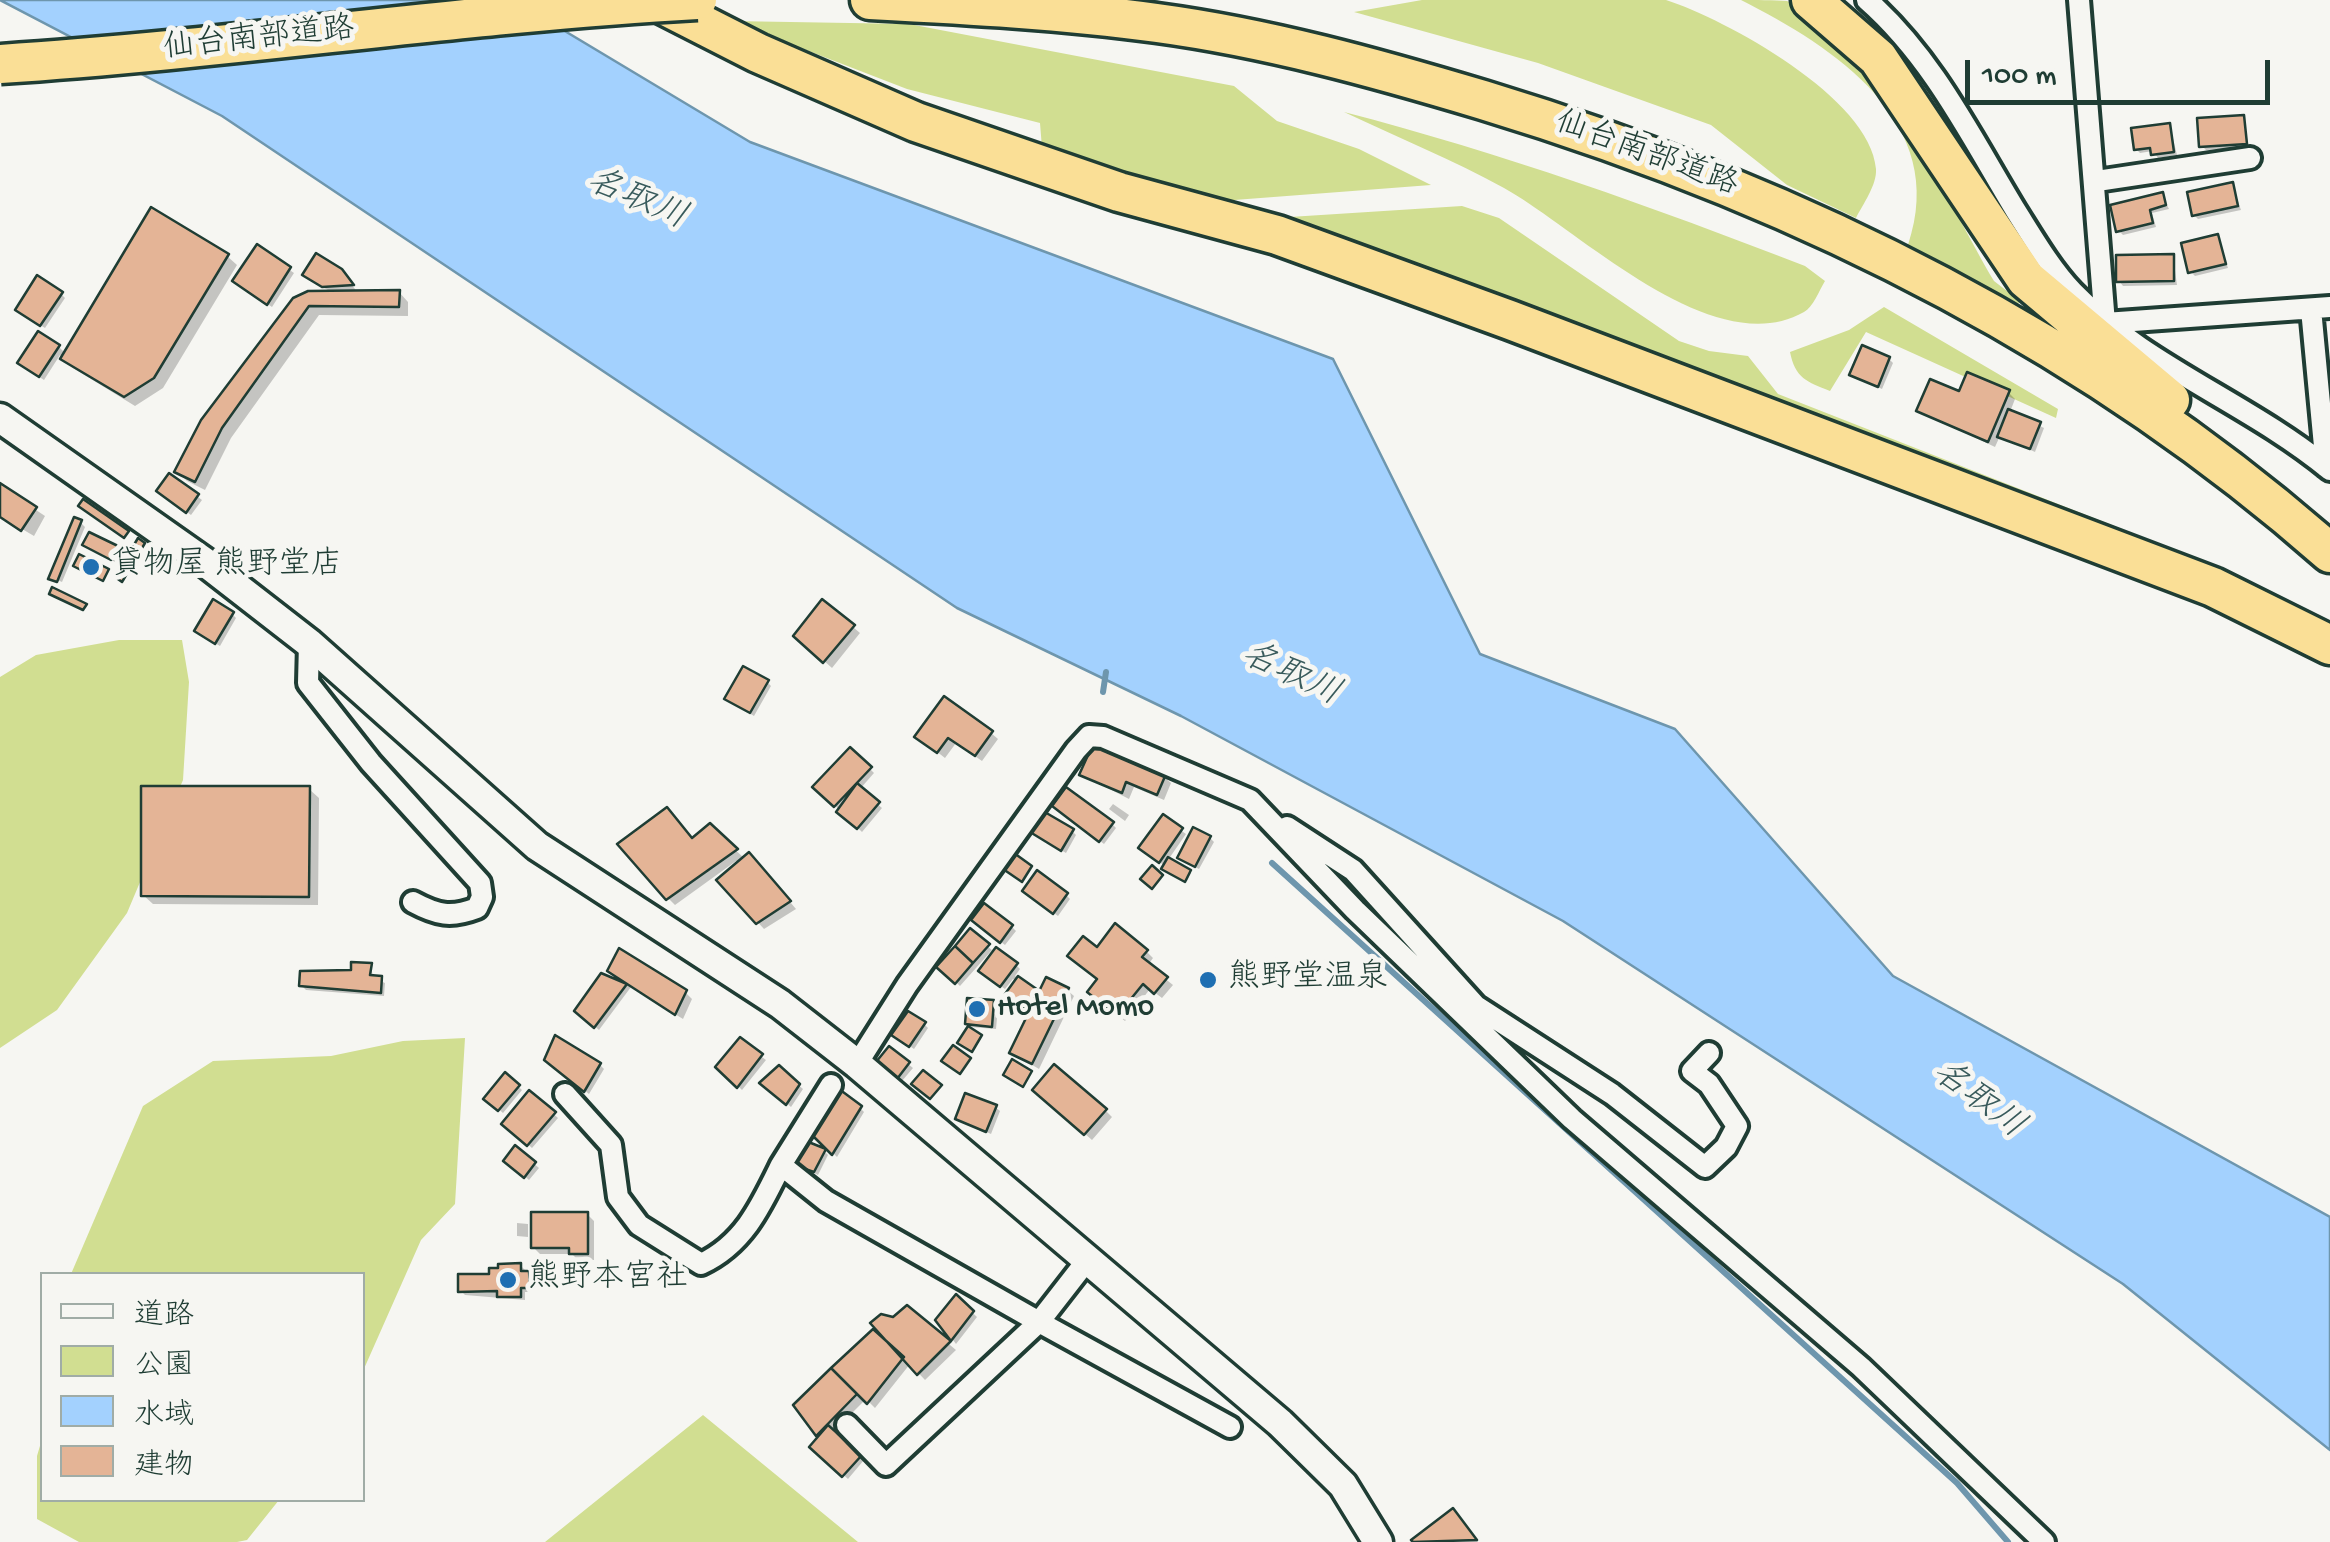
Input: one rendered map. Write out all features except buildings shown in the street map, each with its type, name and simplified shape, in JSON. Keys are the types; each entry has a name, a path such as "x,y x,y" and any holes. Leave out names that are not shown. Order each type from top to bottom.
{"highway":[{"path":"654,0 758,53 916,122 1119,192 1277,235 1492,314 2213,587 2330,645"},
{"name":"仙台南部道路","path":"0,64 124,56 576,7 697,0"},
{"name":"仙台南部道路","path":"870,0 1140,21 1266,42 1392,72 1550,120 1752,194 1883,254 2064,356 2164,422 2330,553"},
{"path":"1811,0 1878,58 2026,279 2072,322 2330,529"}],"street":[{"path":"1866,0 1899,28 1947,94 2030,234 2070,289 2105,323 2246,408 2328,468"},
{"path":"2080,0 2105,323"},
{"path":"2097,181 2250,158"},
{"path":"2105,323 2321,308 2328,468"},
{"path":"0,418 206,564 309,643 537,846 780,1004 857,1064 1280,1423 1343,1485 1378,1542"},
{"path":"309,643 308,683 371,763 480,883 482,897 477,908 462,914 435,914 413,902"},
{"path":"857,1064 907,985 1089,736 1104,737 1256,806 1354,870 1476,1006 1612,1094 1705,1167 1726,1147 1736,1126 1709,1084 1692,1071 1709,1053"},
{"path":"1256,806 1355,910 1572,1119 1861,1368 2044,1542"},
{"path":"565,1094 612,1145 618,1197 640,1225 701,1264 718,1256 750,1225 832,1085"},
{"path":"782,1165 826,1201 1230,1426"},
{"path":"847,1425 886,1465 1039,1322 1088,1258"}],"green space":[{"path":"1422,0 1666,0 1692,10 1757,43 1823,89 1868,142 1876,169 1872,188 1856,218 1787,185 1711,125 1538,63 1354,12"},
{"path":"1741,0 1787,1 1819,20 1849,49 1906,125 1994,281 2020,301 2017,306 1908,245 1917,201 1913,161 1898,126 1875,94 1846,66 1777,19"},
{"path":"731,21 909,24 1234,86 1277,121 1359,149 1431,185 1208,202 1042,148 1040,123 907,89"},
{"path":"1344,112 1519,163 1634,202 1805,266 1825,281 1807,310 1768,323 1729,320 1689,306 1607,259 1504,188"},
{"path":"1462,206 1499,218 1679,341 1709,351 1748,356 1778,394 2160,544 2169,559 1274,218"},
{"path":"1884,307 2058,409 2056,418 1866,332 1830,391 1799,373 1790,352 1849,330"},
{"path":"119,640 182,640 189,682 183,780 127,913 57,1010 0,1048 0,677 36,655"},
{"path":"465,1038 455,1204 421,1240 365,1366 365,1272 72,1272 143,1106 213,1061 331,1056 403,1041"},
{"path":"703,1415 858,1542 545,1542"},
{"path":"40,1446 40,1502 277,1502 247,1540 79,1542 37,1519"}],"water":[{"name":"名取川","path":"0,0 513,0 750,142 1333,359 1480,654 1675,729 1893,976 2330,1217 2330,1450 2123,1284 1563,921 1181,716 957,608 222,116"}],"waterway":[{"path":"1103,692 1106,672"},
{"path":"1272,863 1957,1483 2008,1542"}],"place":[{"name":"貸物屋 熊野堂店","path":"91,567"},
{"name":"熊野堂温泉","path":"1208,980"},
{"name":"Hotel Momo","path":"977,1009"},
{"name":"熊野本宮社","path":"508,1280"}]}
